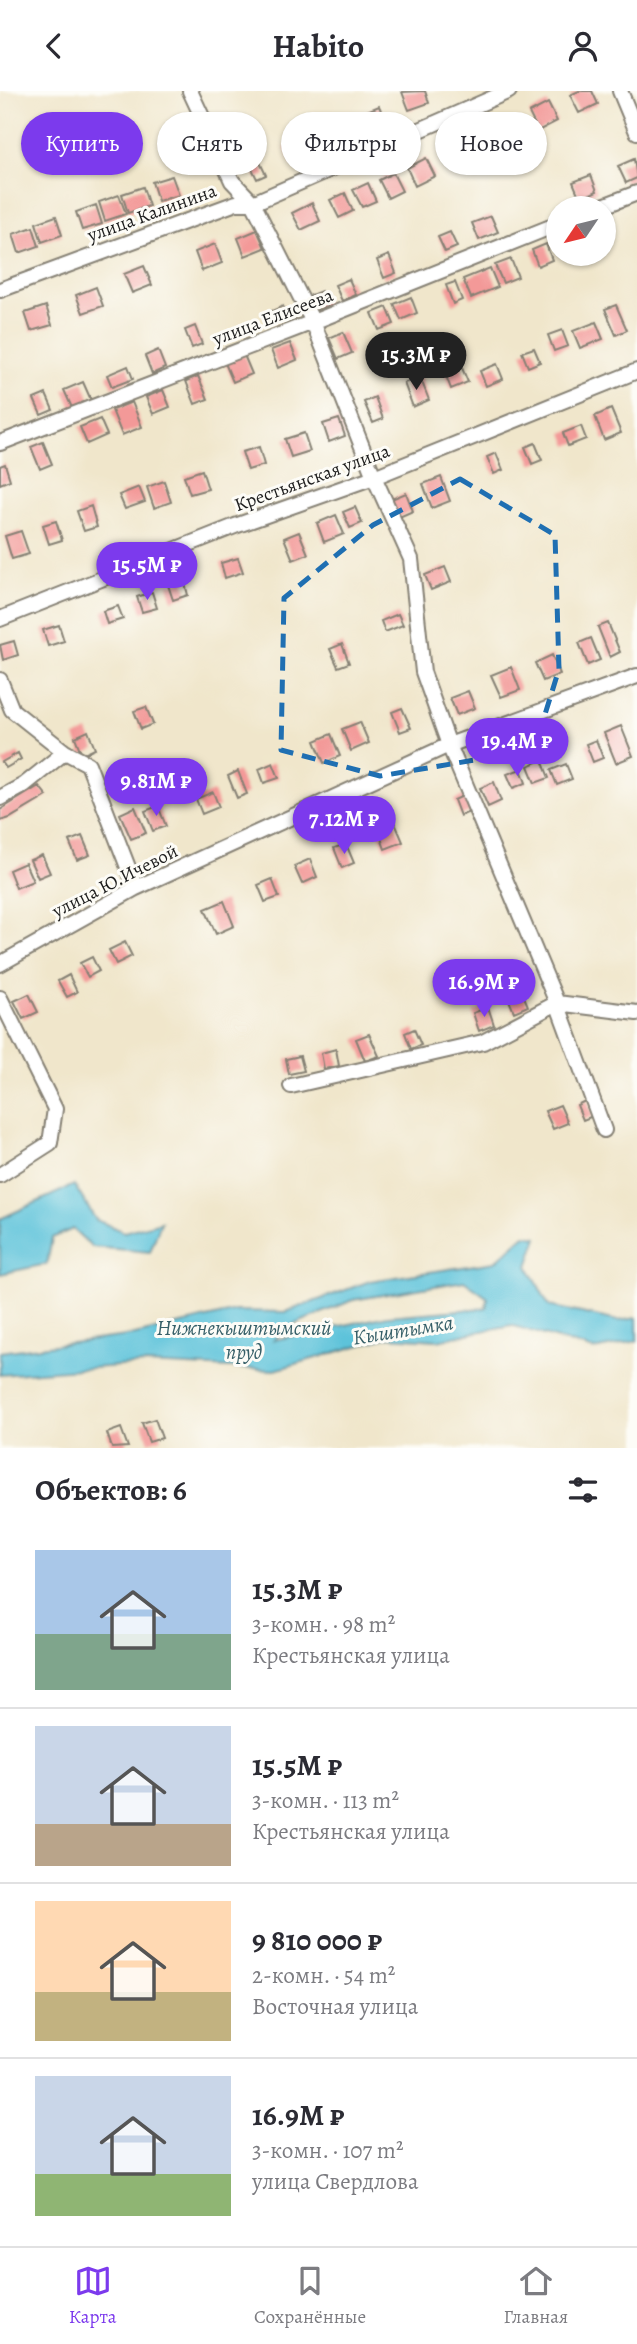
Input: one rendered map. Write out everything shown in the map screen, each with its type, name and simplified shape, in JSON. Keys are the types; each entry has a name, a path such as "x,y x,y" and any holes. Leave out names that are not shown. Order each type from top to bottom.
{"street":[{"path":"190,91 232,181 253,203 313,322 374,477 411,559 423,672 449,745 557,1003 604,1129"},
{"name":"улица Калинина","path":"0,290 236,203 253,203 509,91"},
{"path":"620,91 637,132"},
{"path":"616,201 637,193"},
{"name":"улица Елисеева","path":"0,443 546,229"},
{"name":"Крестьянская улица","path":"0,619 235,526 374,477 637,371"},
{"name":"улица Ю.Ичевой","path":"0,964 136,888 449,745 637,676"},
{"path":"0,680 12,710 65,752 88,764 136,888"},
{"path":"0,798 24,785 65,752"},
{"path":"0,998 55,1109 50,1143 0,1175"},
{"path":"291,1086 483,1041 557,1003 637,1013"}],"highlighted area":[{"path":"460,479 555,535 559,669 534,750 380,776 281,750 284,598 373,525"}],"water":[{"path":"74,1185 96,1220 124,1232 161,1222 150,1252 92,1247 73,1229 52,1238 47,1264 0,1274 0,1219"},
{"name":"Нижнекыштымский пруд","path":"525,1235 538,1237 528,1266 549,1306 618,1321 637,1318 637,1341 594,1350 511,1325 438,1340 388,1337 275,1370 145,1364 0,1375 0,1352 135,1335 236,1311 286,1312 370,1281 495,1262","holes":["464,1281 488,1298 486,1308 388,1316 274,1340 283,1329 353,1300"]}],"building":[{"path":"425,91 429,103 409,110 402,92"},
{"path":"579,91 592,91 598,104 579,113 570,95"},
{"path":"548,103 557,121 547,126 547,112 531,112"},
{"path":"379,106 382,112 367,112"},
{"path":"426,158 435,176 415,186 410,175 421,175 421,161"},
{"path":"634,159 637,178 626,183 618,166"},
{"path":"394,175 402,191 388,198 379,180"},
{"path":"591,175 597,191 579,196 573,182"},
{"path":"172,176 179,195 158,201 152,182"},
{"path":"368,183 376,201 362,207 353,190"},
{"path":"143,187 149,206 128,213 122,194"},
{"path":"345,193 353,211 339,218 330,200"},
{"path":"119,195 126,214 105,221 99,202"},
{"path":"312,203 320,221 301,230 292,213"},
{"path":"96,205 102,224 82,230 76,212"},
{"path":"56,216 62,235 42,242 36,223"},
{"path":"491,216 498,232 479,240 472,223"},
{"path":"33,227 39,246 19,253 13,234"},
{"path":"257,230 265,248 245,256 238,238"},
{"path":"450,232 457,247 445,252 438,237"},
{"path":"215,244 222,263 202,271 195,252"},
{"path":"546,244 546,263 538,266 532,250"},
{"path":"389,255 396,273 384,278 377,260"},
{"path":"511,259 518,277 503,283 495,265"},
{"path":"144,266 152,285 132,293 124,274"},
{"path":"490,268 498,287 471,298 463,279"},
{"path":"349,279 356,295 342,301 335,285"},
{"path":"455,282 462,300 453,304 446,285"},
{"path":"96,287 103,306 83,313 76,295"},
{"path":"321,291 327,306 317,310 311,295"},
{"path":"411,297 417,313 401,320 394,304"},
{"path":"616,305 627,330 616,335 605,309"},
{"path":"46,306 52,325 31,331 25,313"},
{"path":"283,306 287,316 271,323 267,313"},
{"path":"387,307 394,324 379,330 372,313"},
{"path":"596,322 603,339 580,348 573,331"},
{"path":"195,326 202,344 192,348 185,330"},
{"path":"562,330 568,346 554,351 548,335"},
{"path":"343,332 352,353 338,359 329,338"},
{"path":"290,343 297,360 278,368 271,350"},
{"path":"534,348 540,362 528,367 522,352"},
{"path":"158,350 165,368 152,374 145,356"},
{"path":"244,355 252,374 233,382 225,363"},
{"path":"459,361 468,382 451,389 443,368"},
{"path":"497,364 503,379 486,386 480,371"},
{"path":"128,366 133,379 112,387 107,375"},
{"path":"198,376 208,399 195,404 186,381"},
{"path":"420,377 429,400 413,407 404,383"},
{"path":"83,382 91,400 72,408 64,390"},
{"path":"163,390 170,407 153,414 146,397"},
{"path":"46,394 53,410 41,415 34,399"},
{"path":"375,397 383,419 373,423 364,402"},
{"path":"132,402 142,427 122,435 112,410"},
{"path":"611,409 621,433 604,440 595,416"},
{"path":"100,419 107,435 87,444 80,427"},
{"path":"339,419 345,436 329,442 323,424"},
{"path":"581,426 586,439 568,446 563,433"},
{"path":"304,433 310,451 291,457 285,439"},
{"path":"43,442 52,464 40,469 31,447"},
{"path":"535,443 542,460 532,464 525,447"},
{"path":"259,447 264,465 248,470 242,452"},
{"path":"496,453 503,470 494,474 487,457"},
{"path":"5,464 10,480 0,484 0,466"},
{"path":"202,470 208,489 190,494 184,476"},
{"path":"441,477 450,501 432,508 423,484"},
{"path":"164,481 171,502 154,508 147,487"},
{"path":"139,487 145,502 125,509 119,495"},
{"path":"406,493 413,511 397,518 389,500"},
{"path":"91,506 97,527 84,531 77,511"},
{"path":"355,507 362,523 350,528 343,512"},
{"path":"336,515 344,534 324,542 317,523"},
{"path":"56,521 62,540 49,544 43,525"},
{"path":"21,531 29,554 12,559 5,536"},
{"path":"299,532 308,554 293,560 284,538"},
{"path":"238,558 243,572 225,578 221,563"},
{"path":"445,567 451,582 431,590 425,575"},
{"path":"184,580 188,595 173,600 168,585"},
{"path":"152,592 157,608 142,612 137,597"},
{"path":"118,606 123,619 107,624 103,611"},
{"path":"398,614 403,625 385,632 381,621"},
{"path":"608,623 620,652 610,657 598,627"},
{"path":"59,625 64,641 48,646 43,630"},
{"path":"591,638 600,660 588,665 579,643"},
{"path":"14,641 18,655 3,660 0,645"},
{"path":"342,644 349,663 338,667 330,649"},
{"path":"552,655 560,674 543,681 535,663"},
{"path":"511,667 520,690 501,697 491,675"},
{"path":"468,691 475,708 457,715 450,698"},
{"path":"146,707 153,724 141,729 134,711"},
{"path":"402,708 411,728 400,732 392,712"},
{"path":"360,722 369,743 351,751 342,729"},
{"path":"621,726 633,756 616,763 604,733"},
{"path":"88,731 95,749 82,755 75,737"},
{"path":"331,734 340,756 324,763 315,741"},
{"path":"596,740 603,758 593,762 586,744"},
{"path":"18,753 21,759 6,768 2,762"},
{"path":"542,760 549,778 535,783 528,766"},
{"path":"273,763 279,778 264,783 259,769"},
{"path":"566,764 572,779 557,785 551,770"},
{"path":"521,769 526,783 513,788 507,774"},
{"path":"238,771 247,794 237,798 228,776"},
{"path":"494,782 501,801 488,807 480,788"},
{"path":"39,786 47,796 0,821 0,810"},
{"path":"213,792 219,807 202,814 196,799"},
{"path":"465,795 472,811 460,816 454,800"},
{"path":"158,806 166,826 153,831 145,811"},
{"path":"135,807 146,833 131,839 120,814"},
{"path":"395,823 403,842 385,849 378,830"},
{"path":"82,836 90,855 77,860 69,841"},
{"path":"346,844 354,863 342,868 334,848"},
{"path":"42,855 50,873 38,878 30,860"},
{"path":"310,859 317,877 302,884 294,866"},
{"path":"25,863 33,881 16,888 9,870"},
{"path":"272,879 279,897 265,902 258,885"},
{"path":"224,901 234,926 216,934 205,909"},
{"path":"125,942 132,956 116,964 109,950"},
{"path":"92,957 99,971 88,977 80,963"},
{"path":"69,975 77,992 67,997 58,981"},
{"path":"520,987 528,1006 514,1012 506,993"},
{"path":"29,994 38,1012 23,1019 14,1001"},
{"path":"488,1007 494,1025 479,1031 473,1013"},
{"path":"414,1029 421,1045 411,1049 405,1033"},
{"path":"369,1034 379,1056 365,1061 356,1039"},
{"path":"336,1049 339,1066 324,1069 321,1053"},
{"path":"300,1056 304,1071 289,1074 286,1059"},
{"path":"587,1100 593,1116 583,1120 577,1105"},
{"path":"560,1105 568,1123 553,1129 545,1111"},
{"path":"155,1419 162,1438 149,1442 142,1423"},
{"path":"121,1428 128,1447 112,1448 107,1433"}],"water label":[{"name":"Кыштымка","path":"403,1330"}]}
